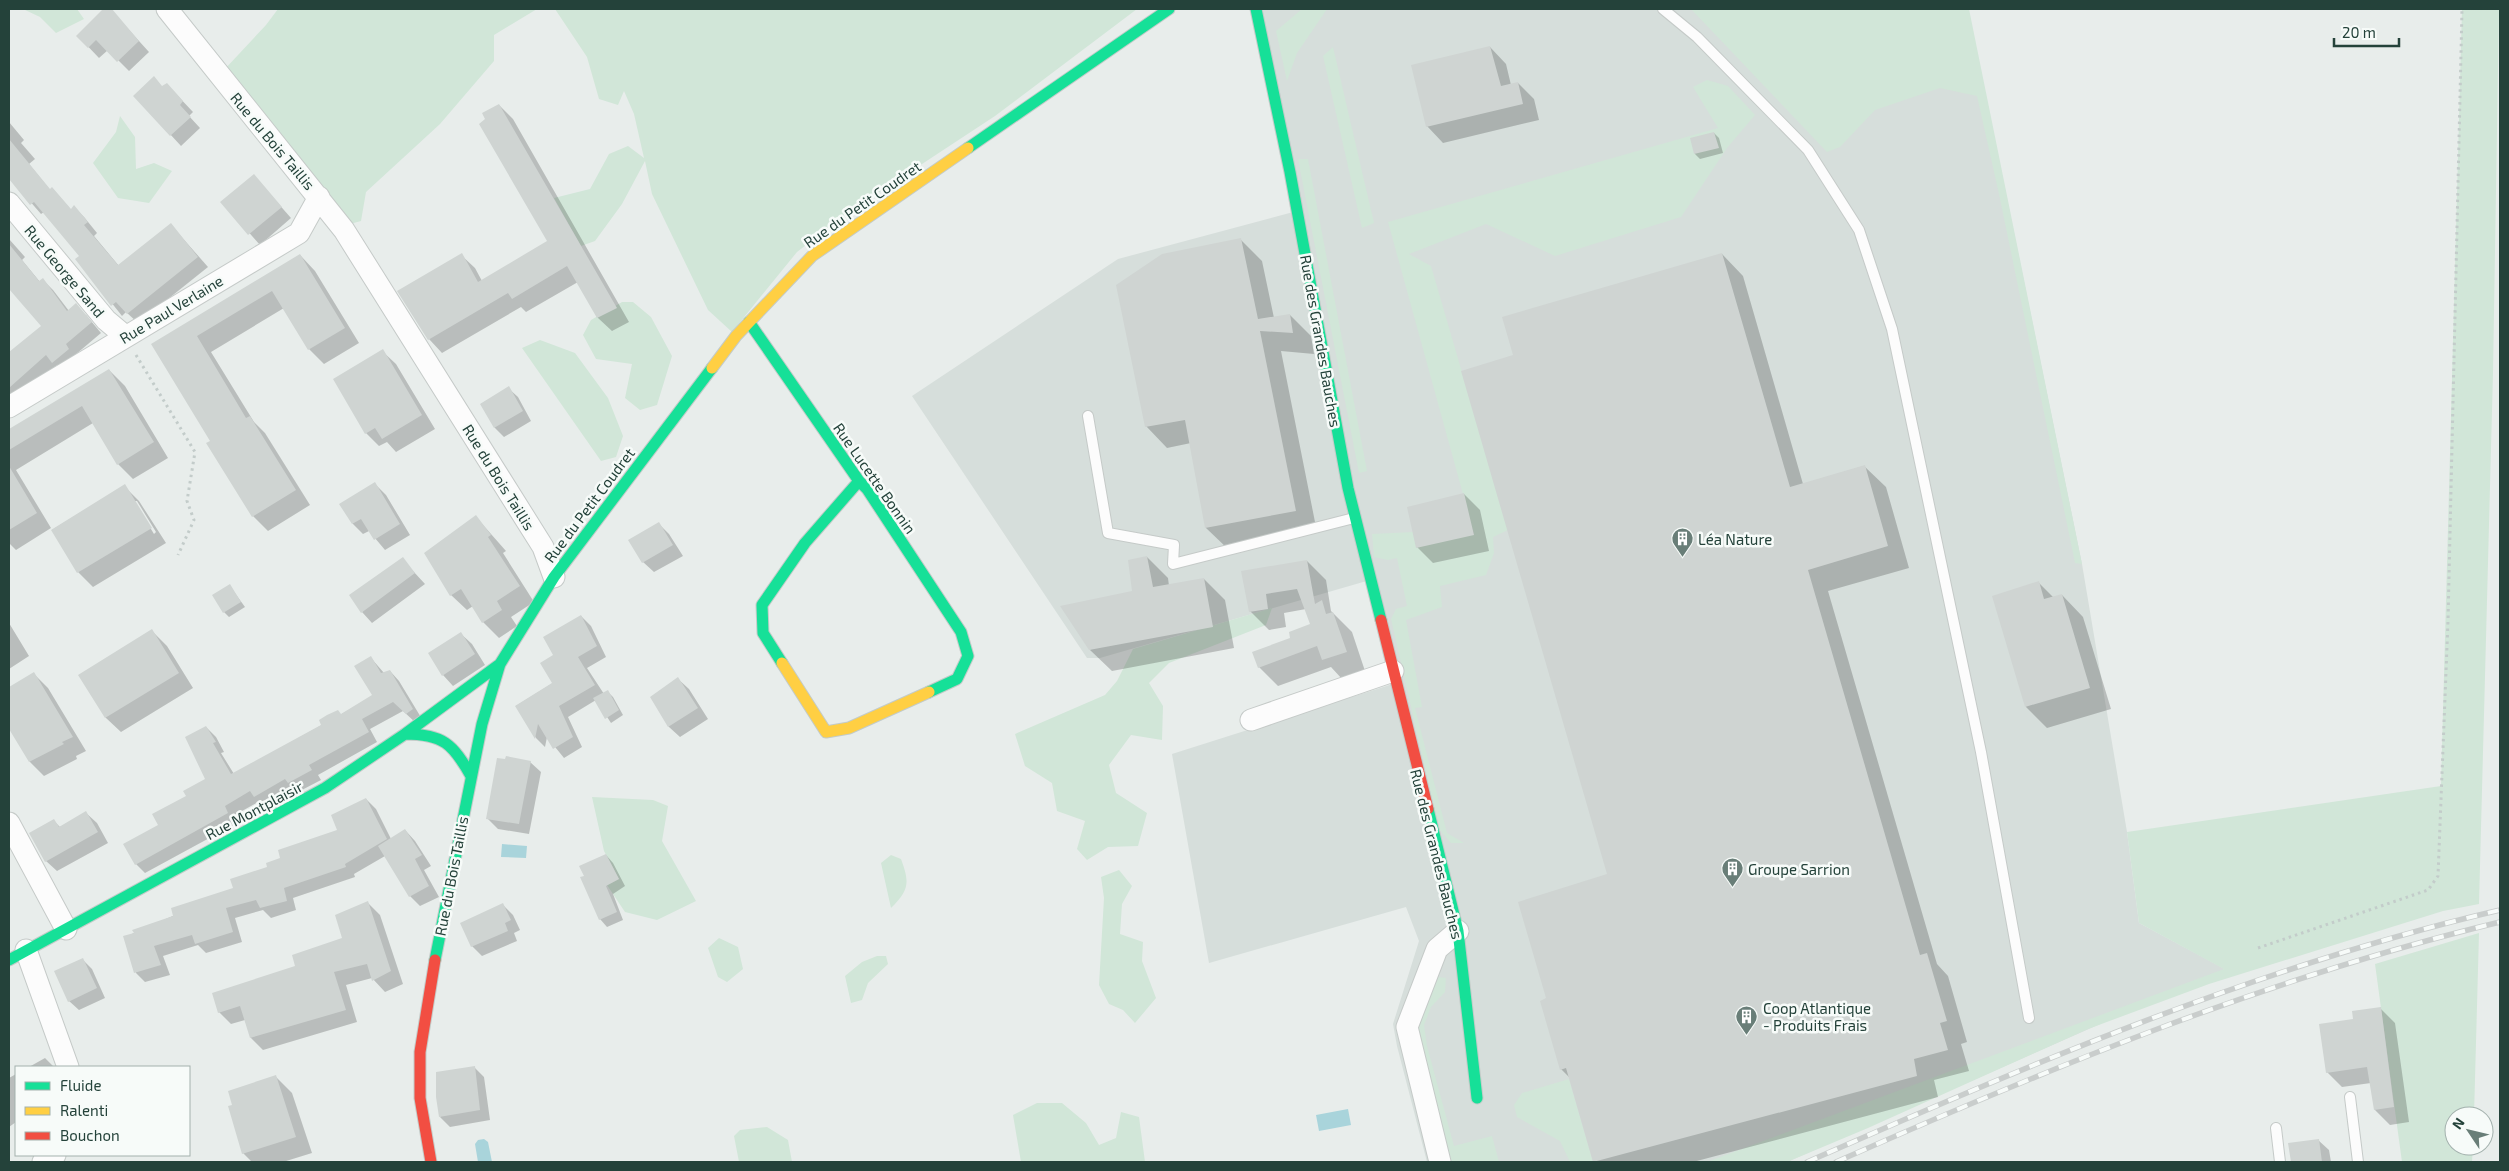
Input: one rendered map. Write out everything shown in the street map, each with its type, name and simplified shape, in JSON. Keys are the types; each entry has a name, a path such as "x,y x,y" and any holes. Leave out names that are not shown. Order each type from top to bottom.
{"street":[{"name":"Rue du Bois Taillis","path":"167,9 253,119 319,197 344,230 543,547 554,577 500,664 478,720 471,776 428,996 420,1052 420,1098 430,1162"},
{"name":"Rue du Petit Coudret","path":"554,577 736,336 812,256 1170,9"},
{"name":"Rue des Grandes Bauches","path":"1256,9 1284,143 1355,518 1458,931 1477,1098"},
{"name":"Rue Paul Verlaine","path":"9,407 299,233 319,197"},
{"name":"Rue George Sand","path":"9,203 106,320 125,336"},
{"name":"Rue Lucette Bonnin","path":"748,322 858,481 867,489 961,632 968,656 957,679 849,728 826,732 763,633 762,605 805,543 858,481"},
{"name":"Rue Montplaisir","path":"17,955 325,788 405,734 500,664"},
{"path":"1251,720 1393,671"},
{"path":"435,712 456,712"},
{"path":"405,734 424,734 439,737 460,754 471,776"},
{"path":"9,823 66,929"},
{"path":"1440,1162 1407,1027 1438,949 1458,931"},
{"path":"17,955 68,1066"}],"lane":[{"path":"1663,9 1697,37 1808,150 1859,230 1892,329 1981,752 2028,1018"},
{"path":"1088,416 1108,533 1174,545 1173,564 1355,518"},
{"path":"2350,1097 2358,1162"},
{"path":"2276,1128 2280,1162"}],"path":[{"path":"2258,948 2428,890 2438,876 2448,621 2462,9"},
{"path":"125,336 195,452 187,500 194,520 178,555"}],"shaded area":[{"path":"1256,9 1968,9 2082,564 2127,832 2139,923 2225,969 1787,1162 1427,1162 1393,1024 1419,941 1406,907 1209,963 1172,754 1396,683 1370,580 1100,658 1087,658 912,396 1118,259 1297,211"}],"green space":[{"path":"23,9 77,9 84,19 56,33 40,17"},
{"path":"278,9 537,9 494,35 494,61 440,124 366,192 361,221 350,224 224,70 266,25"},
{"path":"555,9 1137,9 995,116 849,212 797,252 732,332 708,310 652,194 645,161 622,204 595,241 581,246 554,198 590,189 609,154 628,146 644,158 634,114 624,91 618,105 599,99 587,57"},
{"path":"1302,9 1327,9 1297,53 1287,81 1276,31"},
{"path":"1691,9 1969,9 2082,564 2075,563 1977,96 1940,88 1875,110 1840,147 1827,152"},
{"path":"2462,9 2499,9 2493,373 2479,904 2443,911 2209,984 2088,1029 1868,1128 1787,1162 1707,1162 2224,969 2139,923 2127,832 2441,786"},
{"path":"1333,47 1374,223 1362,228 1323,56"},
{"path":"1707,80 1728,86 1755,115 1727,148 1681,217 1555,256 1486,224 1409,254 1431,266 1508,530 1493,537 1494,553 1486,575 1440,586 1442,607 1406,620 1422,707 1415,708 1447,833 1464,843 1451,843 1439,829 1391,619 1396,609 1407,606 1397,558 1388,560 1374,557 1372,534 1413,532 1474,534 1388,222 1718,128 1693,87"},
{"path":"120,116 135,137 136,169 154,163 172,171 149,203 118,198 93,163 116,132"},
{"path":"1298,159 1308,159 1367,471 1359,473"},
{"path":"622,302 633,302 651,317 672,356 657,405 640,410 625,398 632,364 596,359 583,335 591,320"},
{"path":"540,340 575,353 608,398 623,436 616,457 601,461 522,348"},
{"path":"1272,608 1266,625 1169,663 1149,683 1163,706 1162,740 1131,735 1109,765 1116,793 1147,813 1138,846 1108,847 1087,860 1077,849 1085,821 1057,811 1052,783 1025,766 1015,734 1105,695 1117,681 1133,649"},
{"path":"592,797 653,800 668,806 662,841 696,901 657,920 625,912 607,885 619,879 604,851"},
{"path":"891,855 901,859 907,880 904,891 891,908 881,863"},
{"path":"1119,870 1132,886 1122,904 1120,934 1143,942 1142,961 1156,998 1135,1023 1123,1010 1109,1004 1099,985 1104,898 1101,877"},
{"path":"2479,933 2474,1106 2444,1106 2444,1156 2472,1156 2472,1162 2402,1162 2375,964"},
{"path":"719,938 738,947 743,969 727,982 718,977 708,948"},
{"path":"877,956 886,956 888,964 868,983 862,1000 851,1003 845,976 862,962"},
{"path":"1438,977 1446,978 1445,992 1431,1007 1424,1025 1427,1046 1454,1146 1492,1136 1499,1162 1448,1162 1416,1034 1429,987"},
{"path":"1569,1079 1593,1162 1570,1162 1560,1141 1517,1117 1514,1105 1522,1093"},
{"path":"1037,1103 1062,1103 1086,1123 1099,1145 1116,1138 1121,1112 1139,1117 1145,1162 1021,1162 1013,1115"},
{"path":"767,1127 788,1140 792,1162 739,1162 734,1136 740,1130"}],"water":[{"path":"502,844 527,846 526,858 501,857"},
{"path":"1348,1109 1351,1125 1319,1131 1316,1115"},
{"path":"484,1139 488,1142 492,1162 478,1162 475,1144 478,1140"}],"building":[{"path":"103,9 112,9 139,41 117,62 96,40 88,48 76,36"},
{"path":"1490,46 1501,86 1518,82 1523,104 1426,127 1411,65"},
{"path":"154,76 162,86 167,83 183,101 180,105 191,117 170,136 133,96"},
{"path":"499,104 617,308 597,318 567,266 512,299 508,293 428,340 397,291 462,253 478,282 547,241 479,124 485,119 482,113"},
{"path":"1714,132 1719,148 1694,154 1690,138"},
{"path":"9,139 50,189 52,187 71,209 74,205 88,222 84,225 118,265 171,223 198,257 127,314 116,302 111,306 75,259 79,256 34,202 30,205 9,179"},
{"path":"254,174 282,207 248,235 220,202"},
{"path":"1241,238 1258,319 1290,314 1293,333 1260,331 1296,511 1205,528 1185,420 1145,427 1116,285 1162,254"},
{"path":"9,244 39,281 43,278 67,311 76,303 92,322 66,344 69,349 52,363 46,355 9,388 9,352 41,326 9,289"},
{"name":"Léa Nature","path":"1722,253 1790,487 1865,465 1888,546 1808,570 1920,955 1927,953 1947,1021 1940,1023 1948,1050 1914,1059 1917,1076 1593,1162 1566,1068 1560,1070 1540,1001 1546,998 1518,902 1607,874 1461,371 1513,355 1502,317"},
{"path":"300,254 345,328 308,350 272,291 197,336 246,418 250,416 296,490 252,517 206,443 210,441 151,344"},
{"path":"383,349 422,415 382,439 375,428 365,434 333,379"},
{"path":"109,369 154,442 117,465 82,406 9,450 9,429"},
{"path":"509,386 523,411 494,428 480,404"},
{"path":"9,466 37,513 9,530"},
{"path":"375,482 400,524 374,540 361,519 352,524 339,504"},
{"path":"125,484 152,528 77,573 51,530"},
{"path":"1464,493 1474,535 1416,548 1407,507"},
{"path":"476,515 491,535 488,537 520,586 497,601 502,610 482,623 461,589 450,596 424,553"},
{"path":"659,522 673,545 642,563 628,540"},
{"path":"1147,556 1153,587 1204,578 1213,627 1089,650 1060,606 1132,591 1128,560"},
{"path":"403,557 415,573 361,613 349,595"},
{"path":"1307,560 1315,604 1322,600 1326,614 1333,612 1347,652 1322,660 1317,646 1258,668 1252,652 1290,638 1289,632 1310,624 1297,589 1266,594 1268,609 1249,612 1241,571"},
{"path":"2039,581 2044,599 2062,594 2090,688 2025,707 1992,596"},
{"path":"230,584 241,602 223,613 212,595"},
{"path":"581,615 597,646 578,657 595,685 559,706 573,737 553,749 538,724 535,739 515,706 552,683 540,663 553,655 543,637"},
{"path":"152,629 179,673 105,718 78,675"},
{"path":"461,632 475,654 442,676 428,653"},
{"path":"371,656 381,673 390,670 413,709 406,714 393,702 362,719 369,732 309,765 312,770 288,783 285,779 254,797 250,791 225,806 228,813 135,865 123,844 158,825 152,814 186,796 183,791 205,779 185,737 206,726 216,742 213,743 231,774 321,725 319,720 327,715 338,710 341,714 372,695 354,666"},
{"path":"34,672 73,737 62,742 64,744 29,762 9,729 9,687"},
{"path":"678,677 698,708 668,727 650,697"},
{"path":"608,690 619,710 605,719 593,698"},
{"path":"506,756 531,761 519,824 486,819 497,758 505,759"},
{"path":"366,798 387,839 345,864 346,867 284,888 287,901 260,908 256,900 226,908 233,932 195,944 192,935 154,946 161,965 134,973 123,936 134,933 132,930 173,916 171,908 233,888 230,879 267,867 266,863 280,858 278,850 337,830 331,815"},
{"path":"86,811 98,832 45,862 29,833 54,819 59,827"},
{"path":"405,829 422,855 415,859 429,886 409,897 378,846"},
{"path":"606,854 619,879 606,886 617,912 599,920 580,877 584,876 579,866"},
{"path":"368,901 391,971 372,981 367,964 334,972 346,1010 250,1038 240,1006 218,1013 212,993 295,966 292,955 342,938 335,915"},
{"path":"503,903 511,920 505,923 508,931 471,947 460,923"},
{"path":"83,958 97,988 68,1002 54,971"},
{"path":"2381,1007 2394,1107 2374,1110 2367,1067 2326,1073 2319,1024 2353,1019 2352,1011"},
{"path":"475,1066 480,1110 439,1117 436,1097 436,1072"},
{"path":"276,1075 296,1137 242,1154 228,1106 232,1105 228,1091"},
{"path":"2319,1139 2322,1162 2291,1162 2288,1143"}],"railway":[{"path":"1807,1162 2062,1054 2234,988 2410,933 2500,910"},
{"path":"1836,1162 1999,1092 2163,1027 2330,969 2414,944 2500,922"}],"traffic: fast":[{"path":"968,148 1169,9"},
{"path":"1256,9 1290,172 1348,488 1381,620"},
{"path":"749,322 859,481 867,489 961,632 968,656 957,679 929,692"},
{"path":"435,960 482,724 500,664 554,577 712,368"},
{"path":"782,663 763,633 762,605 805,543 859,481"},
{"path":"9,960 325,788 405,734 500,664"},
{"path":"405,734 429,736 446,743 458,756 471,776"},
{"path":"1428,809 1458,931 1477,1098"}],"traffic: slow":[{"path":"712,368 736,336 812,256 968,148"},
{"path":"782,663 826,732 849,728 929,692"}],"traffic: jam":[{"path":"1381,620 1428,809"},
{"path":"431,1162 420,1098 420,1052 435,960"}],"place":[{"name":"Léa Nature","path":"1682,558"},
{"name":"Groupe Sarrion","path":"1732,888"},
{"name":"Coop Atlantique - Produits Frais","path":"1747,1036"}]}
